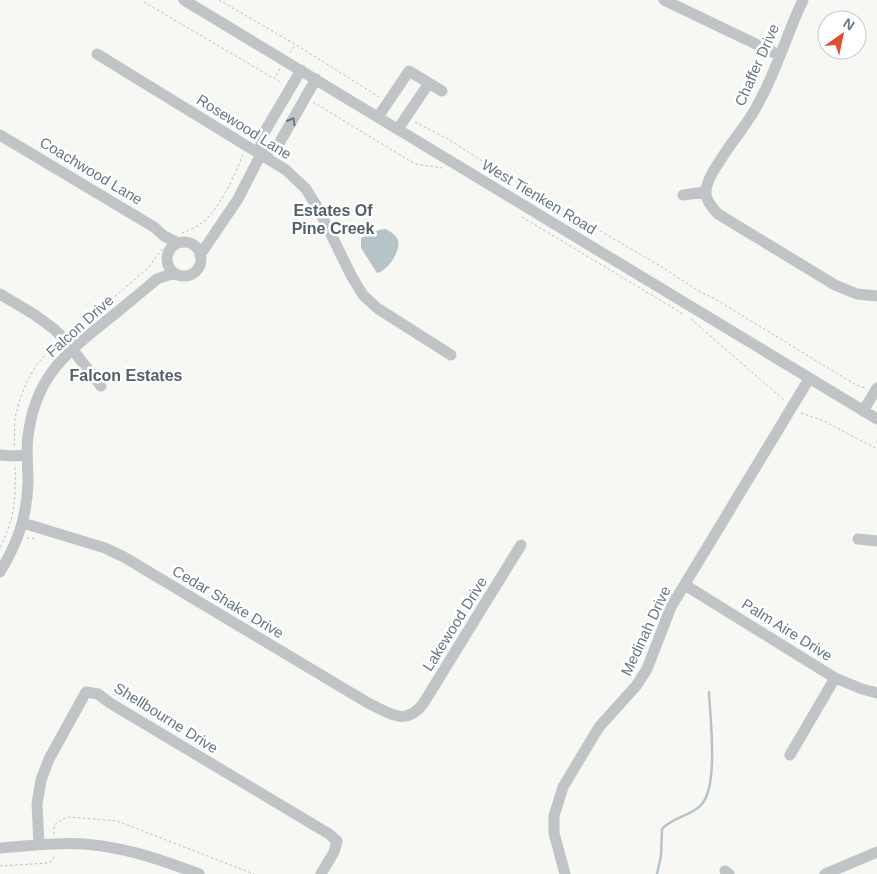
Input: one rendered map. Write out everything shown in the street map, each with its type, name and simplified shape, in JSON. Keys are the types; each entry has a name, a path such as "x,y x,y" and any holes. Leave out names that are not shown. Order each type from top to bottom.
{"street":[{"name":"West Tienken Road","path":"184,0 877,419"},
{"path":"664,0 779,55"},
{"name":"Chaffer Drive","path":"706,192 711,177 722,158 760,102 803,0"},
{"name":"Rosewood Lane","path":"96,54 286,170 306,189 319,210 363,295 377,308 451,355"},
{"path":"200,255 198,250 191,244 182,242 172,244 171,268 185,276 199,266 200,255 238,199 261,154 261,138 301,70"},
{"path":"378,117 409,71 442,92"},
{"path":"261,154 277,147 316,79"},
{"path":"398,129 429,83"},
{"name":"Coachwood Lane","path":"0,135 154,227 172,244"},
{"path":"683,195 706,192 709,205 718,214 835,285 857,294 877,296"},
{"path":"191,244 212,235"},
{"name":"Falcon Drive","path":"0,572 14,546 23,523 27,491 21,456 38,395 53,370 71,350 171,268"},
{"path":"0,294 35,315 64,339 101,386"},
{"name":"Medinah Drive","path":"565,874 557,848 554,824 554,816 563,786 599,727 627,698 644,674 655,652 666,618 684,585 809,379"},
{"path":"863,411 876,390"},
{"path":"0,454 21,456"},
{"name":"Cedar Shake Drive","path":"23,523 105,548 124,557 368,703 396,716 406,718 411,715"},
{"path":"858,539 877,541"},
{"name":"Lakewood Drive","path":"411,715 416,713 423,704 522,545"},
{"name":"Palm Aire Drive","path":"684,585 835,678 877,693"},
{"path":"790,755 835,678"},
{"name":"Shellbourne Drive","path":"39,845 37,804 41,780 50,759 86,692 98,694 110,703 330,834 337,841 334,852 321,874"},
{"path":"0,848 83,844 111,847 141,854 199,874"},
{"path":"825,874 877,852"}],"path":[{"path":"220,0 303,49 387,103"},
{"path":"144,2 290,88"},
{"path":"274,78 285,61"},
{"path":"305,98 415,164 443,169"},
{"path":"406,117 448,139 493,168 662,267 856,385 876,390"},
{"path":"0,547 7,534 16,498 21,456 15,420 22,394 31,375 47,352 147,269 172,244 208,218 228,186 247,146"},
{"path":"516,213 683,314"},
{"path":"691,319 800,412 824,421 877,449"}],"shaded area":[{"path":"385,229 396,236 398,245 389,265 377,273 361,248 361,238"}],"waterway":[{"path":"657,874 661,856 662,829 671,822 697,809 707,796 712,768 709,692"}],"district":[{"name":"Estates Of Pine Creek","path":"333,219"},
{"name":"Falcon Estates","path":"126,375"}]}
